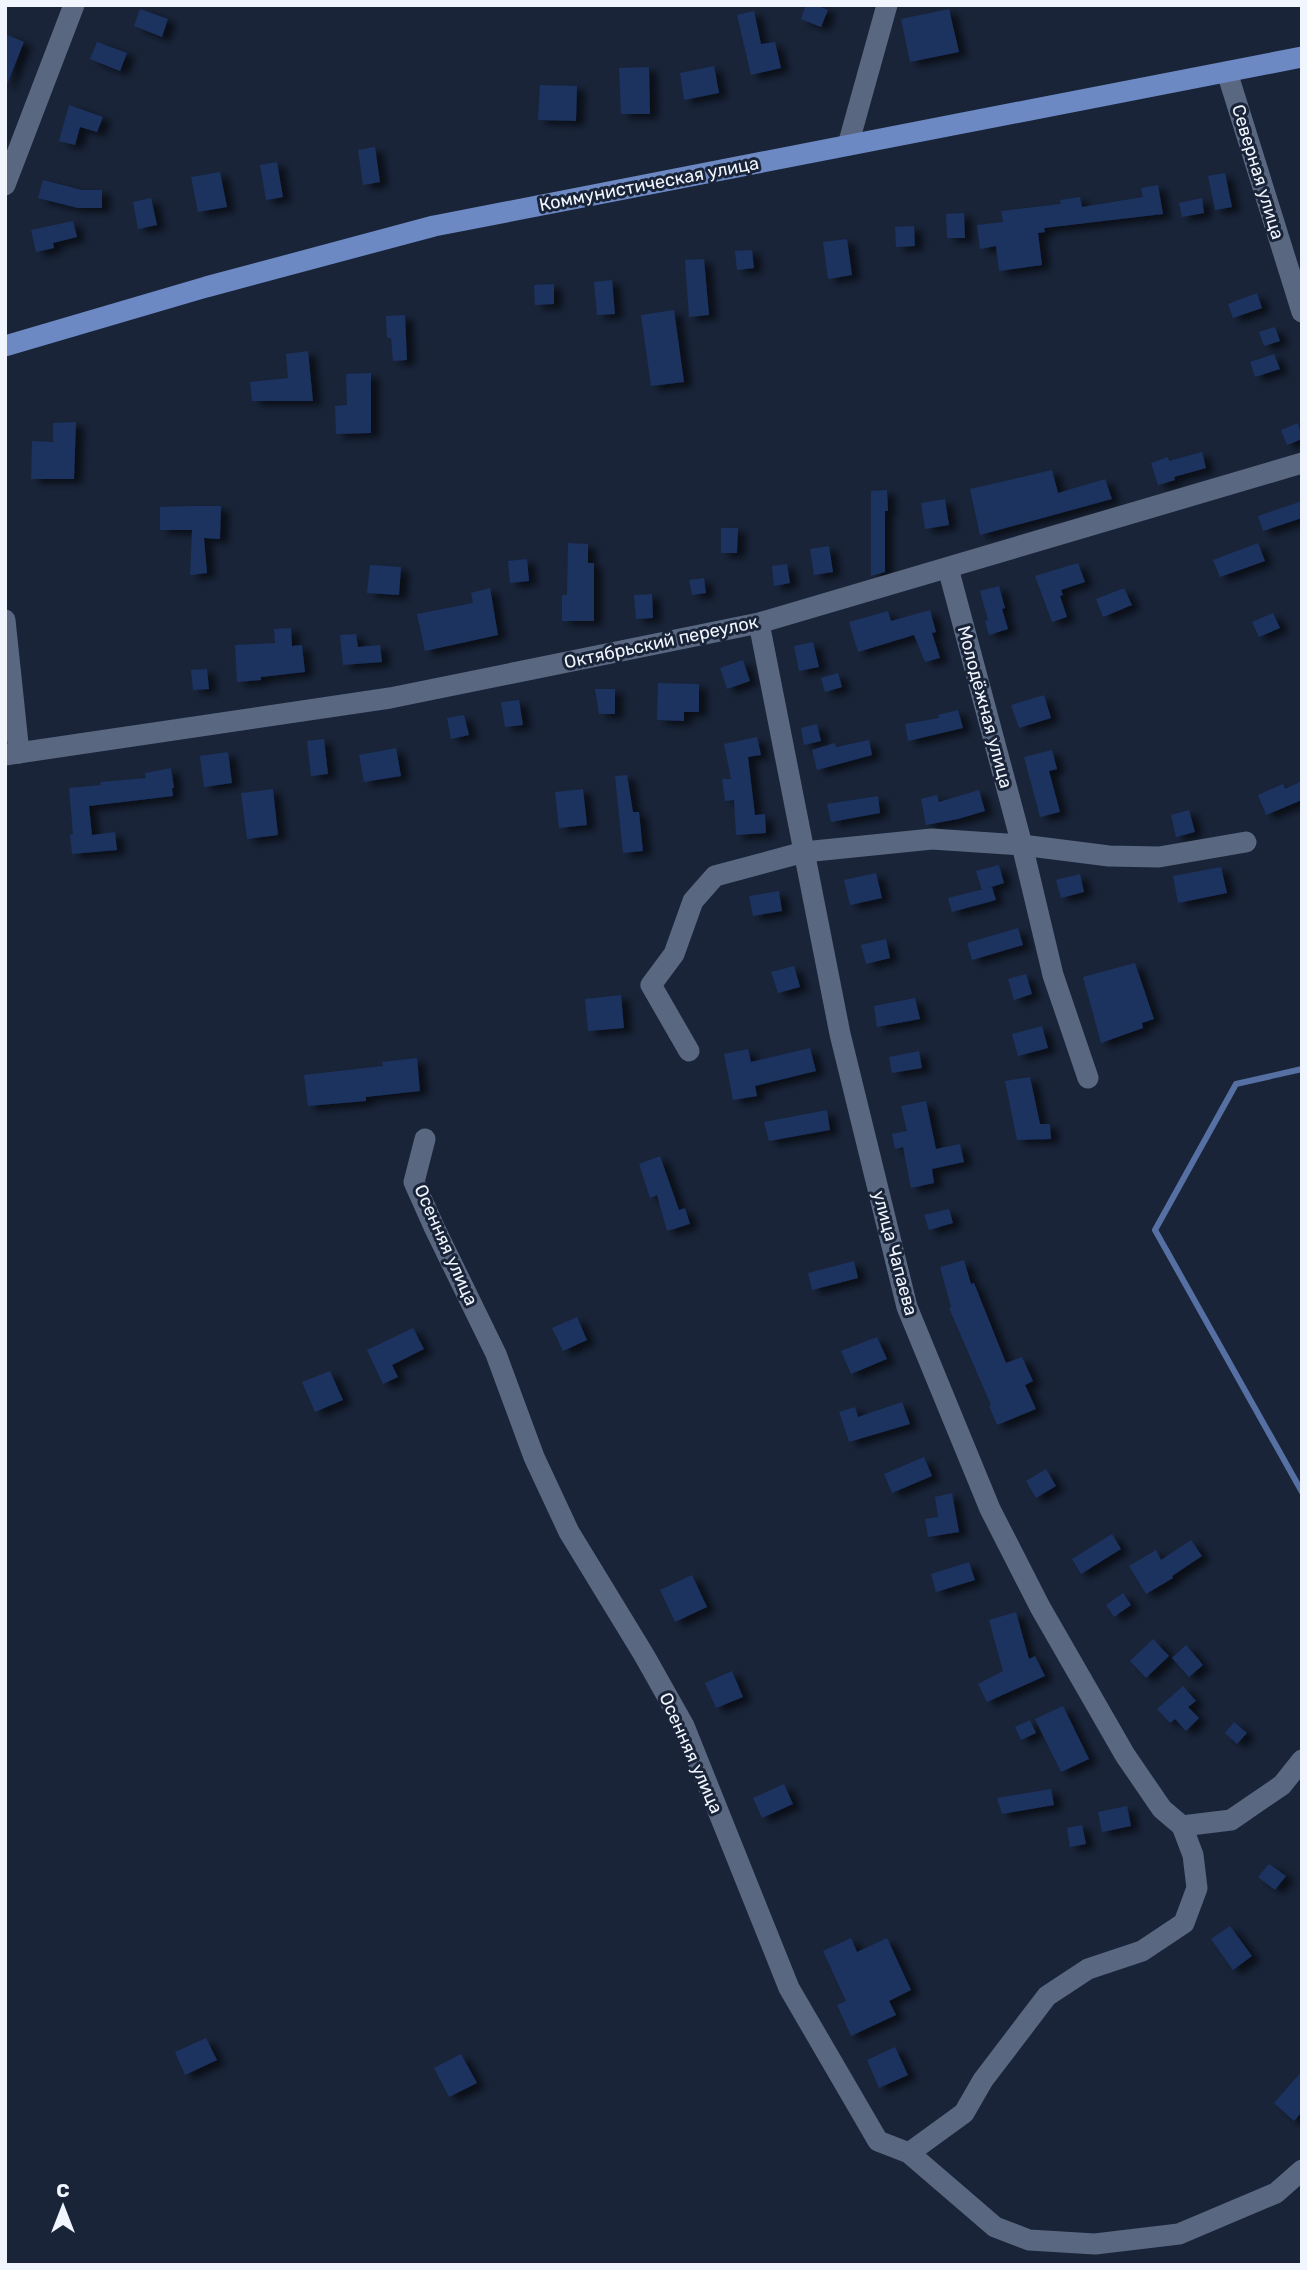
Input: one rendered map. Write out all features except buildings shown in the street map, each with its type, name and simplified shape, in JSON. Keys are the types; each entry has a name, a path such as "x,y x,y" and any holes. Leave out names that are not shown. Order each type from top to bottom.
{"main road":[{"name":"Коммунистическая улица","path":"5,346 206,286 434,226 1302,57"}],"street":[{"path":"5,185 74,5"},
{"path":"848,145 887,5"},
{"name":"Северная улица","path":"1227,72 1302,312"},
{"name":"Октябрьский переулок","path":"12,754 390,698 759,623 1302,463"},
{"name":"Молодёжная улица","path":"948,568 1053,975 1088,1078"},
{"path":"5,620 12,754"},
{"name":"улица Чапаева","path":"759,623 840,1034 907,1307 990,1509 1040,1607 1125,1755 1162,1809 1182,1826"},
{"path":"689,1051 651,985 674,954 694,901 715,876 804,852 932,839 1021,845 1109,856 1158,857 1246,842"},
{"name":"Осенняя улица","path":"425,1139 414,1182 496,1354 534,1457 569,1532 684,1726 789,1988 878,2141 909,2153 995,2227 1029,2240 1095,2244 1179,2234 1276,2193 1302,2170"},
{"path":"909,2153 964,2113 983,2080 1046,1996 1088,1969 1142,1951 1184,1923 1197,1888 1193,1855 1182,1826 1231,1820 1282,1785 1302,1760"}],"waterway":[{"path":"1302,1069 1236,1084 1155,1230 1302,1492"}]}
